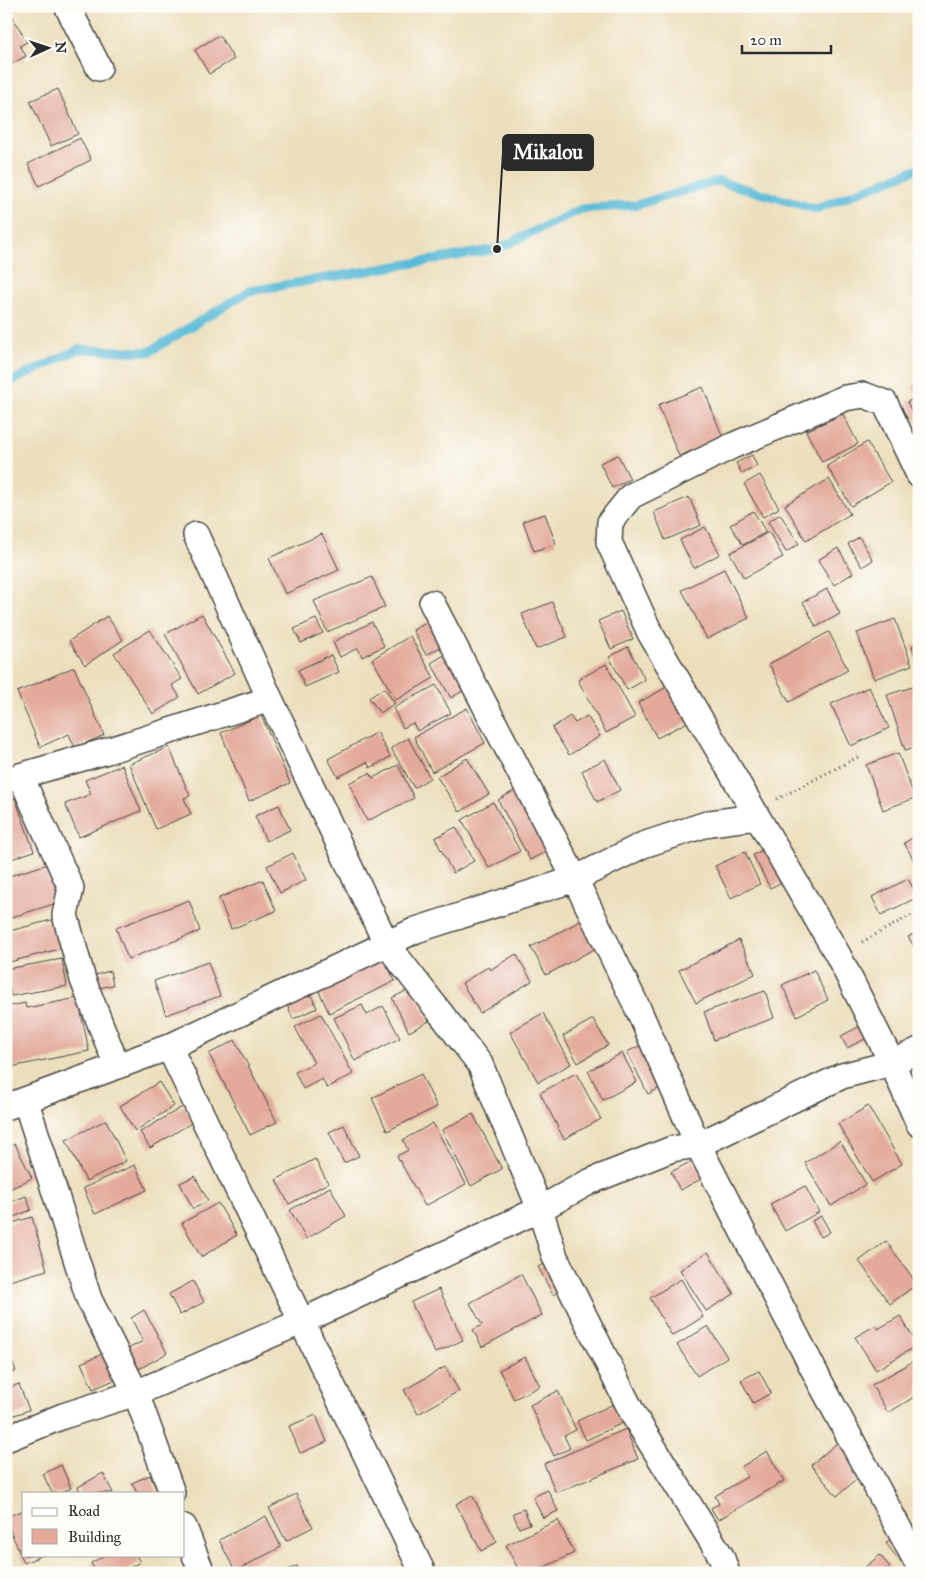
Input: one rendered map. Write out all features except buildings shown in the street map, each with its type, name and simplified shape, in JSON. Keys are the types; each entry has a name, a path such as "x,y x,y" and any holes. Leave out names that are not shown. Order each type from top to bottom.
{"street":[{"path":"67,6 100,68"},
{"path":"919,475 885,403 864,395 845,398 732,446 631,496 610,522 609,542 650,633 838,955 892,1063 919,1124"},
{"path":"196,535 270,699 386,943 480,1064 540,1209 556,1257 634,1416 721,1556 727,1573"},
{"path":"432,603 575,879 639,1011 698,1145 820,1382 919,1566"},
{"path":"118,1066 83,980 65,915 71,888 14,779 270,699"},
{"path":"172,1492 136,1393 90,1299 16,1105 169,1047 416,930 575,879 643,844 710,823 756,817"},
{"path":"169,1047 232,1180 303,1321 423,1573"},
{"path":"6,1439 63,1416 136,1393 303,1321 540,1209 589,1182 663,1152 698,1145 842,1076 892,1063 919,1050"},
{"path":"185,1530 202,1573"}],"path":[{"path":"756,817 778,799 860,756"},
{"path":"838,955 919,911"}],"waterway":[{"path":"6,384 79,349 149,352 249,291 497,249 581,209 636,205 718,181 816,209 919,168"}],"place":[{"name":"Mikalou","path":"497,249"}]}
